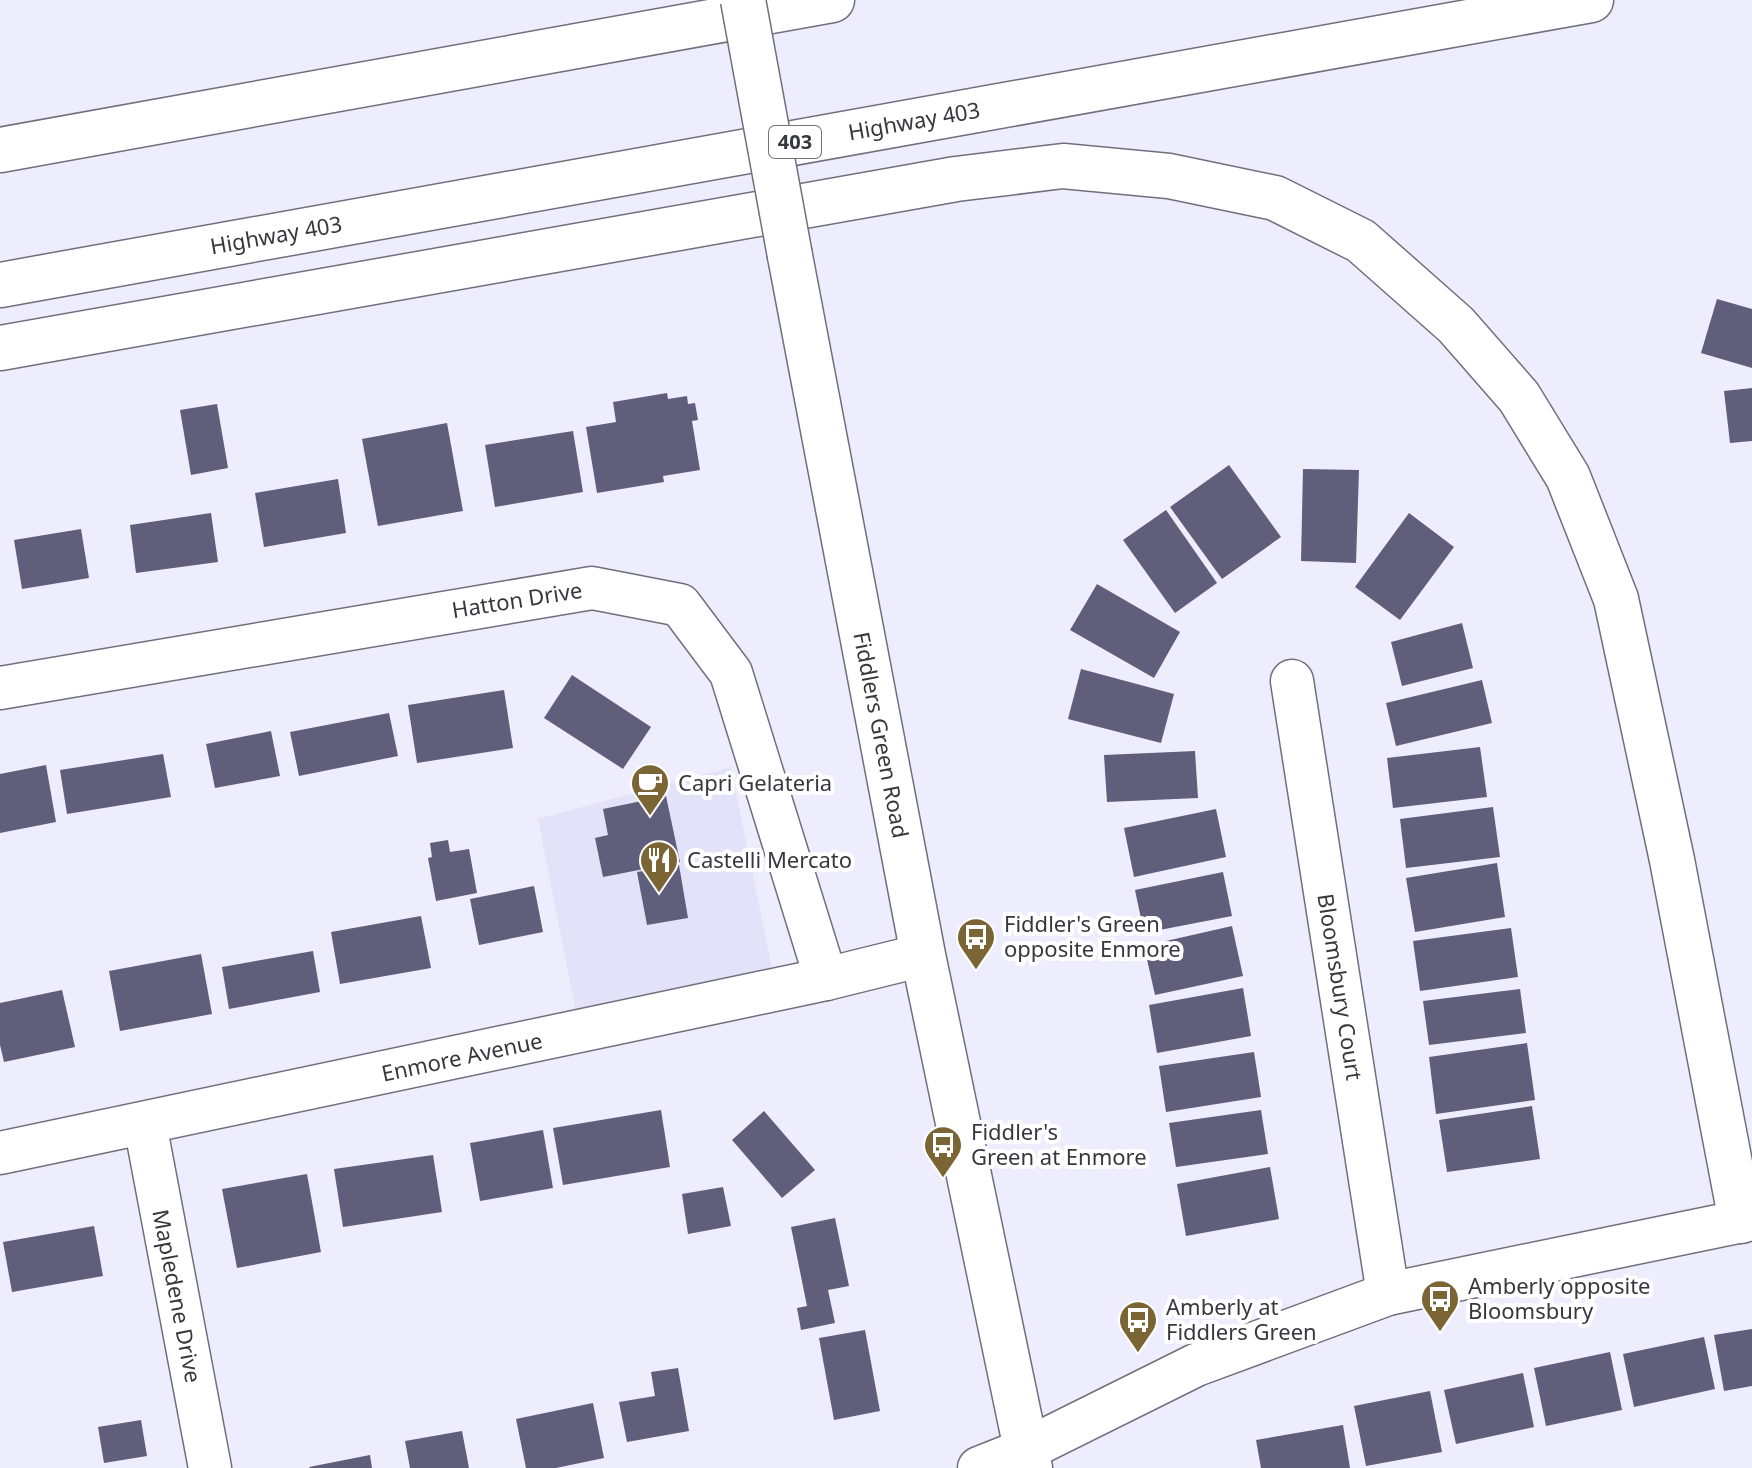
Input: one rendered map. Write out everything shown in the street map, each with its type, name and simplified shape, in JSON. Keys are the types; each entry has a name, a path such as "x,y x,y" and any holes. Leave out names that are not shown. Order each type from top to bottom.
{"main road":[{"name":"Fiddlers Green Road","path":"743,0 923,955 1028,1458"},
{"path":"0,150 831,0"},
{"name":"Highway 403","path":"0,285 1591,0"},
{"path":"0,348 956,179 1063,166 1169,176 1275,198 1361,241 1456,325 1519,397 1568,477 1616,599 1746,1220"}],"street":[{"name":"Hatton Drive","path":"0,688 592,588 680,605 731,673 826,979"},
{"name":"Bloomsbury Court","path":"1292,681 1388,1294"},
{"name":"Enmore Avenue","path":"0,1153 826,979 923,955"},
{"name":"Mapledene Drive","path":"145,1124 210,1468"},
{"path":"979,1468 1028,1458 1196,1365 1388,1294 1746,1220"}],"shaded area":[{"path":"731,767 773,974 576,1012 538,819"}],"building":[{"path":"1717,299 1752,309 1752,368 1701,353"},
{"path":"1752,388 1752,441 1730,443 1724,391"},
{"path":"667,393 668,399 687,396 688,404 695,403 698,420 692,421 700,470 663,476 664,482 597,493 586,427 616,422 613,402"},
{"path":"217,404 228,468 191,475 180,410"},
{"path":"447,423 463,511 378,526 362,439"},
{"path":"573,431 583,492 495,507 485,445"},
{"path":"1229,465 1281,537 1222,579 1170,507"},
{"path":"1303,469 1359,470 1356,563 1301,561"},
{"path":"338,479 346,533 264,547 255,493"},
{"path":"1166,510 1217,583 1175,613 1123,540"},
{"path":"211,513 218,562 136,573 130,525"},
{"path":"1409,513 1454,547 1400,620 1355,587"},
{"path":"81,529 89,578 22,589 14,540"},
{"path":"1097,584 1180,632 1154,678 1070,630"},
{"path":"1462,623 1473,668 1402,686 1391,642"},
{"path":"1081,669 1174,694 1161,743 1068,719"},
{"path":"572,675 651,727 623,769 544,718"},
{"path":"1482,680 1492,723 1396,746 1386,703"},
{"path":"504,690 513,748 417,763 408,705"},
{"path":"389,713 398,756 299,776 290,732"},
{"path":"271,731 280,776 215,788 206,744"},
{"path":"1480,747 1487,797 1393,808 1387,758"},
{"path":"1195,751 1198,798 1107,802 1104,755"},
{"path":"163,754 171,797 67,814 60,770"},
{"path":"46,765 56,822 0,833 0,774"},
{"path":"666,796 680,862 603,877 595,838 608,835 603,809"},
{"path":"1493,807 1500,857 1406,868 1400,819"},
{"path":"1216,809 1226,857 1134,877 1124,828"},
{"path":"448,840 450,852 469,849 477,893 436,901 428,858 432,857 430,843"},
{"path":"1497,863 1505,917 1415,932 1406,878"},
{"path":"679,865 688,918 647,925 637,872"},
{"path":"1223,872 1232,916 1144,933 1135,890"},
{"path":"534,886 543,932 479,945 470,899"},
{"path":"421,916 431,968 340,984 331,932"},
{"path":"1232,926 1243,976 1155,995 1144,946"},
{"path":"1511,928 1518,977 1420,991 1413,941"},
{"path":"313,951 320,992 229,1009 222,967"},
{"path":"201,954 212,1014 120,1031 109,971"},
{"path":"1243,988 1251,1036 1157,1053 1149,1005"},
{"path":"1520,989 1526,1033 1429,1045 1423,1001"},
{"path":"62,990 75,1047 4,1062 0,1045 0,1003"},
{"path":"1527,1043 1535,1100 1436,1114 1429,1057"},
{"path":"1254,1052 1261,1097 1166,1112 1159,1066"},
{"path":"1532,1106 1540,1159 1447,1172 1439,1120"},
{"path":"661,1110 670,1167 563,1185 553,1128"},
{"path":"1261,1110 1268,1154 1176,1167 1169,1123"},
{"path":"764,1111 815,1170 782,1198 732,1140"},
{"path":"543,1130 553,1188 480,1201 470,1143"},
{"path":"433,1155 442,1212 343,1227 334,1169"},
{"path":"1270,1167 1279,1219 1186,1236 1177,1184"},
{"path":"307,1174 321,1252 237,1268 222,1189"},
{"path":"723,1187 731,1226 688,1234 682,1194"},
{"path":"835,1218 849,1286 828,1290 835,1323 801,1330 797,1308 807,1306 791,1227"},
{"path":"94,1226 103,1276 12,1292 3,1242"},
{"path":"1752,1329 1752,1386 1724,1391 1714,1335"},
{"path":"865,1330 880,1411 834,1420 819,1338"},
{"path":"1704,1337 1715,1389 1634,1407 1623,1354"},
{"path":"1610,1352 1622,1410 1546,1426 1534,1368"},
{"path":"678,1368 689,1431 627,1442 619,1402 655,1396 651,1372"},
{"path":"1523,1373 1534,1427 1456,1444 1444,1390"},
{"path":"1430,1391 1442,1452 1366,1466 1354,1406"},
{"path":"593,1403 604,1458 556,1468 526,1468 516,1419"},
{"path":"141,1420 147,1456 104,1463 98,1427"},
{"path":"1343,1425 1350,1468 1261,1468 1256,1440"},
{"path":"462,1431 469,1468 410,1468 405,1441"},
{"path":"370,1455 372,1468 309,1467"}],"place":[{"name":"Capri Gelateria","path":"650,817"},
{"name":"Castelli Mercato","path":"659,894"},
{"name":"Fiddler's Green opposite Enmore","path":"976,971"},
{"name":"Fiddler's Green at Enmore","path":"943,1179"},
{"name":"Amberly opposite Bloomsbury","path":"1440,1333"},
{"name":"Amberly at Fiddlers Green","path":"1138,1354"}]}
